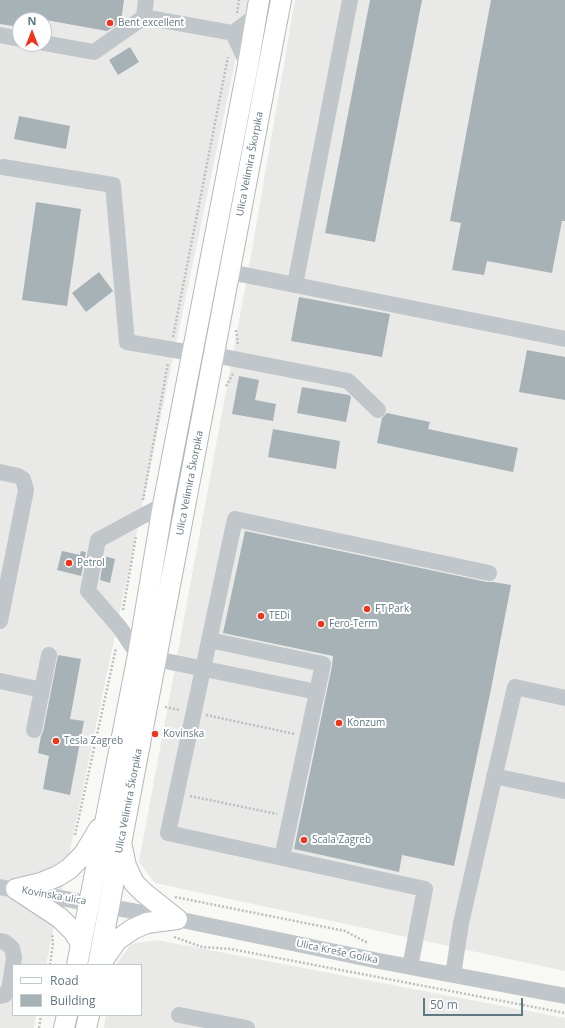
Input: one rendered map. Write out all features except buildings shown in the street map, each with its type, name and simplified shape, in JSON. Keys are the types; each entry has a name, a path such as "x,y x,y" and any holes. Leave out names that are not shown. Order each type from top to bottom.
{"main road":[{"name":"Ulica Velimira Škorpika","path":"77,964 81,943 99,904 121,840 150,661 214,356 282,0"},
{"name":"Ulica Velimira Škorpika","path":"99,964 99,904 108,810 150,661 163,506 248,65 257,8"},
{"path":"8,888 40,883 58,876 69,869 84,854 108,810"},
{"path":"121,840 126,866 134,883 173,927"},
{"path":"8,888 60,918 81,943"},
{"path":"100,964 117,940 133,929 147,923 173,927"},
{"path":"64,1028 67,1016"},
{"path":"86,1028 88,1016"}],"street":[{"path":"144,17 146,0"},
{"path":"296,285 350,0"},
{"path":"233,32 257,8"},
{"path":"52,44 94,52 144,17 233,32"},
{"path":"233,32 248,65"},
{"path":"0,35 12,37"},
{"path":"3,167 113,185 127,342 192,353"},
{"path":"230,272 565,340"},
{"path":"214,356 348,381 378,410"},
{"path":"0,472 18,476 23,479 26,490 0,618"},
{"path":"163,506 98,540 88,591 150,661 316,697"},
{"path":"410,967 425,889 168,833 234,518 489,573"},
{"path":"209,640 323,664 282,858"},
{"path":"34,730 49,655"},
{"path":"0,681 42,690"},
{"path":"453,975 461,923 515,687 565,698"},
{"path":"494,776 565,791"},
{"name":"Kovinska ulica","path":"8,888 99,904"},
{"name":"Ulica Kreše Golika","path":"99,904 173,927 410,967 565,996"},
{"path":"0,941 5,942 12,948 14,956 13,964"},
{"path":"0,996 4,995 9,990 12,971"},
{"path":"179,1015 247,1028"}],"path":[{"path":"174,334 228,56"},
{"path":"142,501 170,356"},
{"path":"123,613 136,534"},
{"path":"75,837 117,643"},
{"path":"163,714 165,705 308,736"},
{"path":"183,795 290,817"},
{"path":"170,896 345,931 370,944"},
{"path":"173,927 202,946 231,949 565,1013"},
{"path":"49,929 52,934 53,943 50,964"},
{"path":"38,1028 41,1016"}],"shaded area":[{"path":"0,0 248,0 46,964 12,964 12,1016 36,1016 34,1028 0,1028"},
{"path":"295,0 565,0 565,971 155,883 139,862 249,267"},
{"path":"157,940 565,1018 565,1028 104,1028 106,1016 142,1016 142,964 117,964 131,944"}],"place":[{"name":"Bent excellent","path":"110,23"},
{"name":"Petrol","path":"69,563"},
{"name":"FT Park","path":"367,609"},
{"name":"TEDi","path":"261,616"},
{"name":"Fero-Term","path":"321,624"},
{"name":"Konzum","path":"339,723"},
{"name":"Kovinska","path":"155,734"},
{"name":"Tesla Zagreb","path":"56,741"},
{"name":"Scala Zagreb","path":"304,840"}]}
